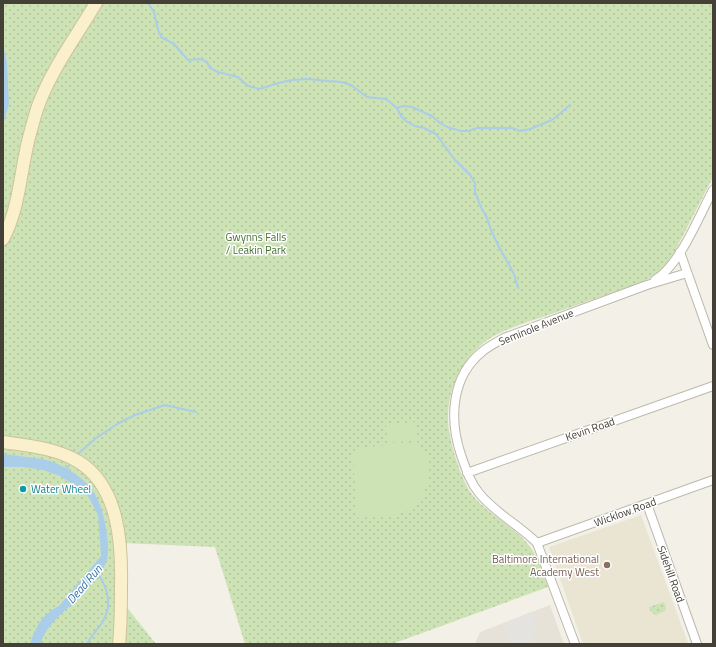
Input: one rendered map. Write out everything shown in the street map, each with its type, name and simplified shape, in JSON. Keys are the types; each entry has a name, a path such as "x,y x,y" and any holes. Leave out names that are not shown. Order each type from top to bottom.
{"street":[{"path":"3,239 13,214 18,196 30,132 40,101 55,71 96,3"},
{"path":"647,285 672,266 713,190"},
{"path":"680,252 713,344"},
{"name":"Seminole Avenue","path":"575,644 537,543 486,502 472,484 458,445 454,412 457,388 475,358 483,350 504,338 647,285 687,273"},
{"name":"Kevin Road","path":"467,472 713,386"},
{"path":"3,442 34,446 60,453 80,463 89,470 102,485 112,507 122,554 119,644"},
{"name":"Wicklow Road","path":"537,543 713,480"},
{"name":"Sidehill Road","path":"646,504 697,644"}],"shaded area":[{"name":"Baltimore International Academy West","path":"641,515 688,643 583,644 549,547"},
{"path":"550,605 564,644 475,644 480,632"},
{"path":"531,612 537,627 532,638 534,644 509,644 510,637 506,636 504,623"}],"green space":[{"path":"3,3 90,3 62,48 3,229"},
{"name":"Gwynns Falls / Leakin Park","path":"99,3 713,3 713,177 674,253 662,269 643,282 515,327 492,337 482,344 465,363 459,373 450,396 448,421 450,438 459,468 467,486 471,493 485,508 517,533 531,548 539,562 548,587 392,644 245,644 215,547 123,543 90,467 3,438 3,244 41,105"},
{"path":"416,422 418,440 387,443 386,424"},
{"path":"418,442 426,456 429,468 427,484 421,498 410,509 398,514 357,518 353,455 359,448"},
{"path":"3,446 57,456 78,467 91,479 101,494 109,513 116,544 115,631 113,644 3,644"},
{"path":"664,602 666,607 665,611 656,615 651,612 649,607"},
{"path":"125,605 156,644 122,644"}],"water":[{"path":"3,45 7,63 9,104 3,125"},
{"name":"Dead Run","path":"3,454 42,459 56,463 70,471 84,481 93,491 105,523 108,555 105,565 85,591 50,626 40,644 30,644 40,622 48,613 59,606 101,556 98,515 88,496 82,490 60,476 43,470 22,467 3,467"}],"waterway":[{"path":"148,3 154,12 161,37 174,44 188,60 201,59 207,62 210,68 218,72 238,77 248,86 260,89 291,80 308,79 341,82 351,85 367,97 386,99 397,108 401,116 406,121 436,134 455,160 470,175 475,183 475,192 481,207 498,245 514,274 518,288"},
{"path":"397,108 403,106 412,107 432,116 447,127 461,131 469,131 477,128 512,128 520,131 530,129 552,120 570,105"},
{"path":"78,454 96,438 119,423 135,415 165,405 196,412"},
{"path":"66,470 70,464"},
{"path":"87,644 102,623 108,604 108,597 104,584 97,572"}],"place":[{"name":"Water Wheel","path":"23,489"},
{"name":"Baltimore International Academy West","path":"607,565"}]}
